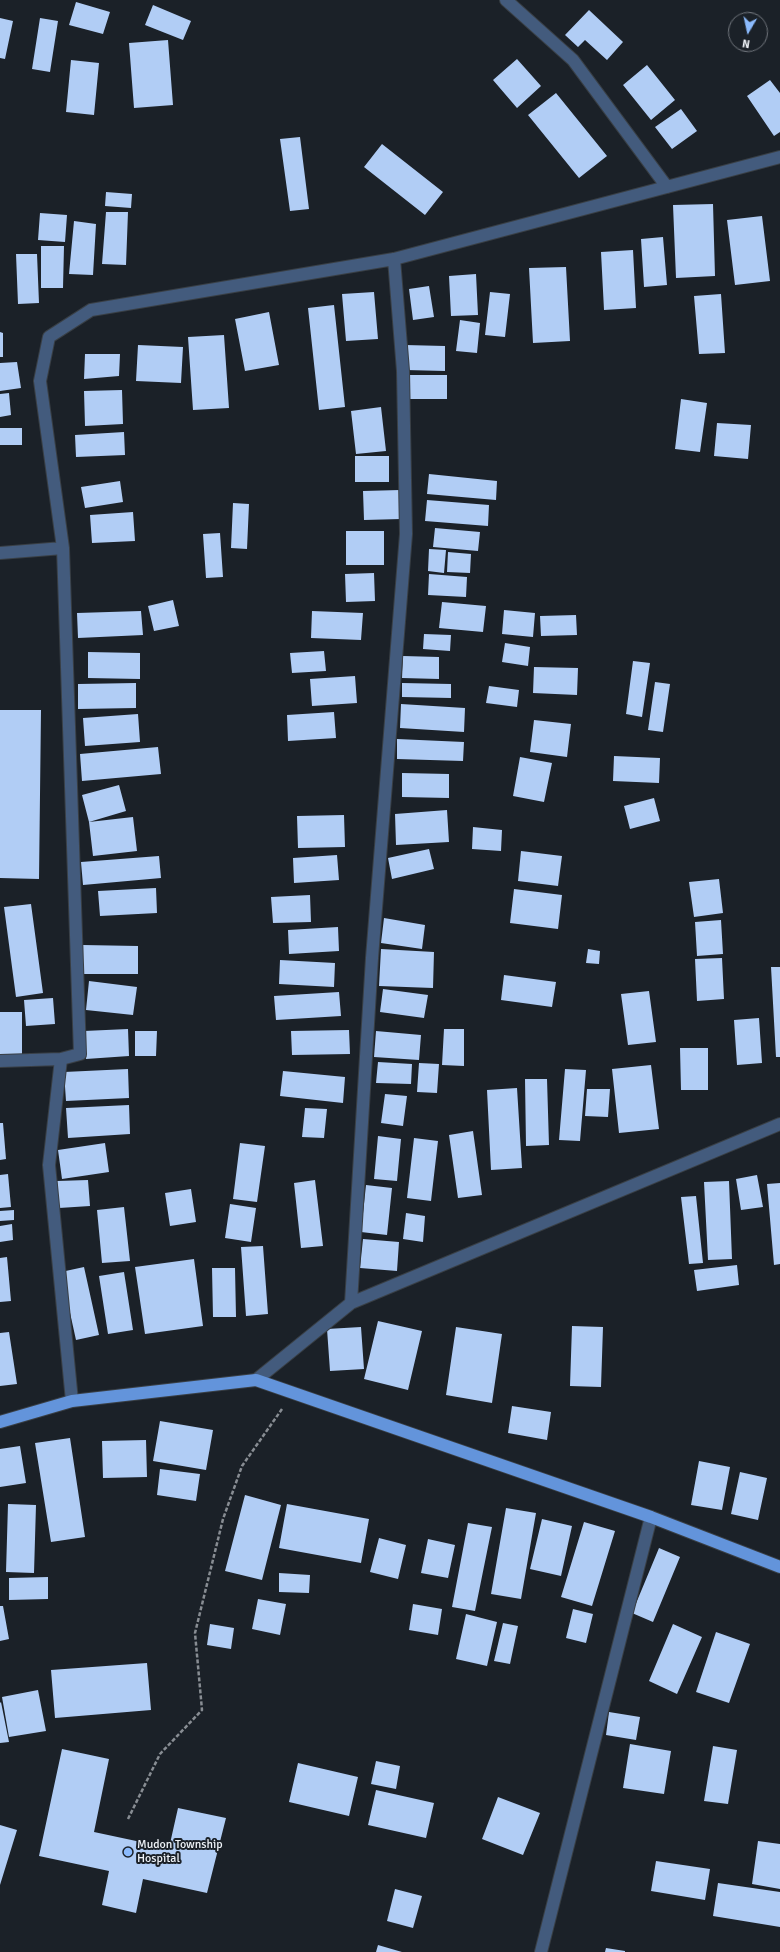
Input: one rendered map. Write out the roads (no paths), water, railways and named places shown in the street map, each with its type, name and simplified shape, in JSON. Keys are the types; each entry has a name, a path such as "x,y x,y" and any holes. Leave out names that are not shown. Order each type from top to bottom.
{"main road":[{"path":"0,1422 72,1401 256,1380 651,1517 780,1567"}],"street":[{"path":"506,0 573,60 667,187"},
{"path":"0,1060 61,1059 80,1054 63,548 40,381 49,337 91,310 394,259 780,157"},
{"path":"351,1303 372,958 406,534 403,371 394,259"},
{"path":"0,553 63,548"},
{"path":"61,1059 49,1166 72,1401"},
{"path":"256,1380 351,1303 780,1124"},
{"path":"540,1952 651,1517"}],"place":[{"name":"Mudon Township Hospital","path":"128,1852"}]}
